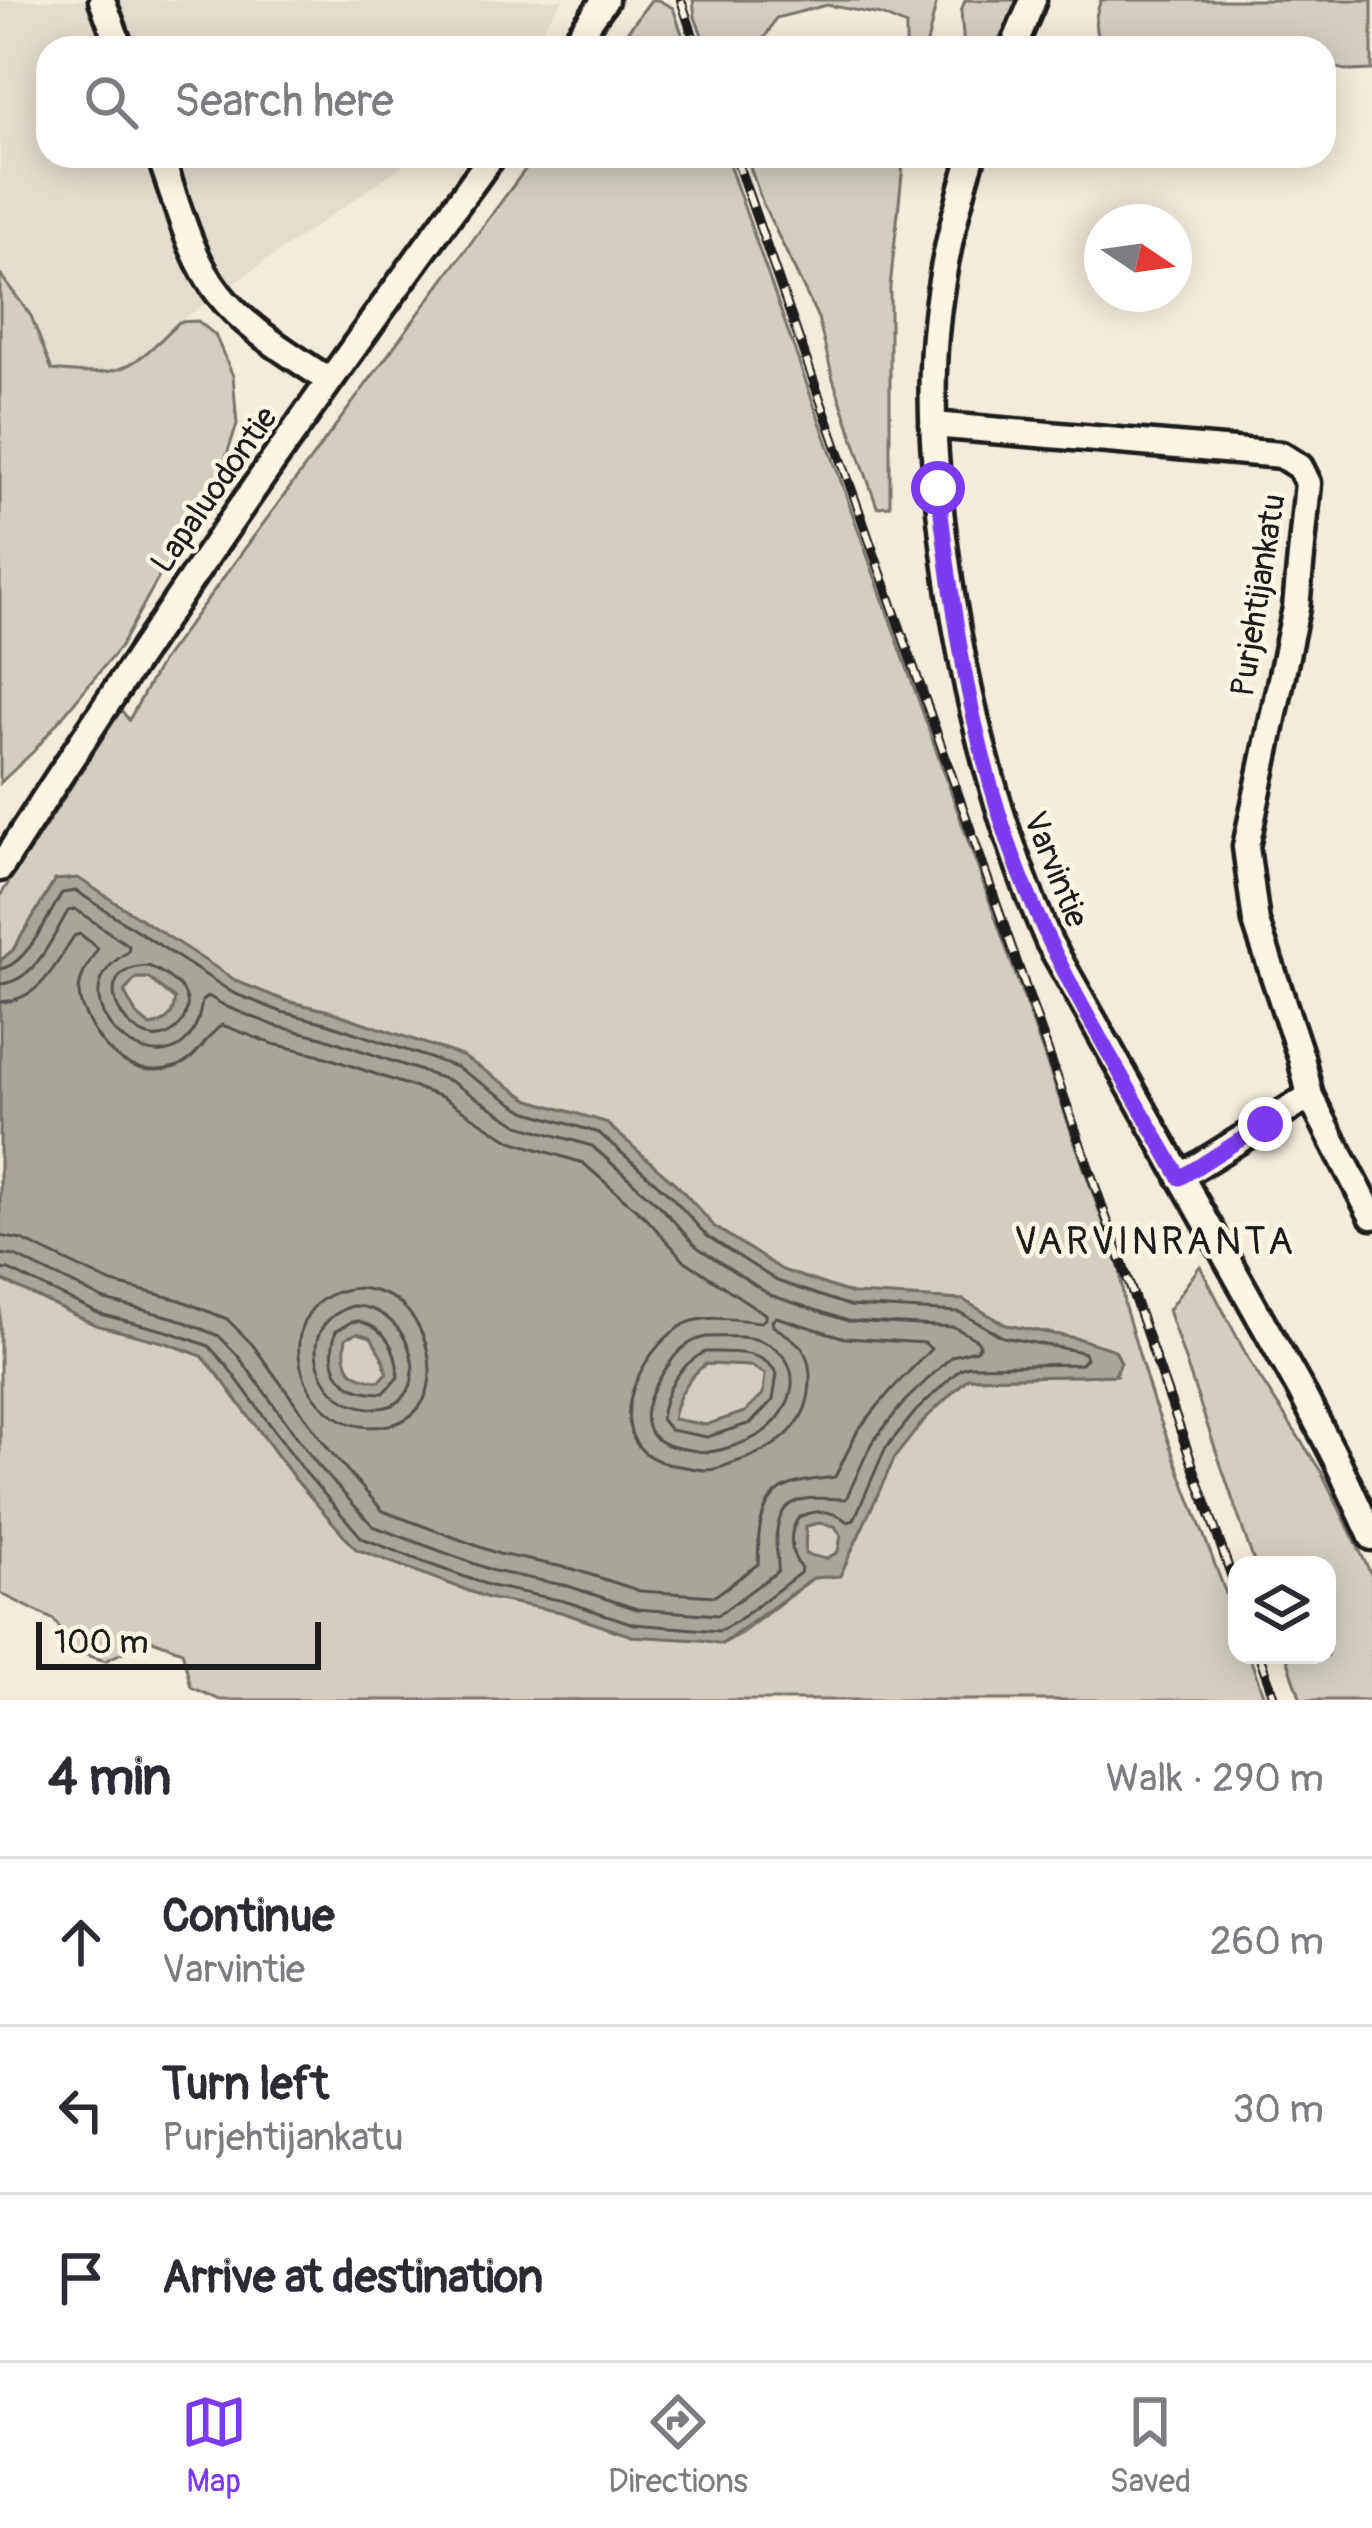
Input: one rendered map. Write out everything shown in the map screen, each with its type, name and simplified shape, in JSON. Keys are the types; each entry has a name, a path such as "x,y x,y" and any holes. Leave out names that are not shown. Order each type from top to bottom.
{"street":[{"path":"102,0 116,36"},
{"path":"579,36 605,0"},
{"path":"1017,36 1033,0"},
{"path":"164,168 196,254 218,294 245,321 329,381"},
{"name":"Lapaluodontie","path":"0,868 202,562 483,168"},
{"name":"Varvintie","path":"968,168 941,280 934,337 933,425 957,634 974,721 1005,834 1049,942 1300,1389 1372,1537"},
{"name":"Purjehtijankatu","path":"933,425 1281,455 1305,474 1309,492 1300,578 1246,847 1256,922 1310,1096 1372,1216"},
{"path":"1180,1178 1310,1096"}],"shaded area":[{"path":"0,0 563,0 537,36 36,36 36,168 399,168 179,322 130,367 95,375 52,370 31,316 0,274"},
{"path":"651,0 658,0 673,8 683,36 624,36"},
{"path":"693,0 937,0 929,36 906,36 906,26 881,15 827,5 776,18 766,36 702,36"},
{"path":"965,0 1019,0 1000,36 963,36"},
{"path":"1101,0 1372,0 1372,70 1336,68 1336,36 1097,36"},
{"path":"526,168 730,168 1120,1270 1124,1304 1153,1401 1228,1599 1228,1664 1252,1664 1265,1700 220,1700 191,1687 182,1651 150,1639 105,1661 77,1652 54,1620 0,1593 0,1279 96,1325 202,1356 295,1479 356,1549 488,1598 561,1612 632,1636 722,1644 813,1578 840,1575 895,1456 968,1378 1116,1375 1080,1339 1006,1325 963,1300 852,1294 782,1270 714,1227 678,1186 605,1122 530,1100 462,1056 238,982 162,935 55,881 13,950 0,961 0,896 121,710 129,720 161,662"},
{"path":"750,168 903,168 890,287 890,506 877,507 833,379 818,318"},
{"path":"0,274 31,316 52,370 95,373 123,367 179,322 198,321 215,335 233,376 237,424 220,476 120,647 34,751 0,783"},
{"path":"136,978 149,978 175,1000 165,1021 150,1026 136,1014 124,992"},
{"path":"1200,1266 1251,1364 1322,1473 1372,1576 1372,1700 1301,1700 1289,1664 1336,1664 1336,1556 1252,1556 1168,1310"},
{"path":"324,1321 383,1338 387,1373 380,1382 349,1381"},
{"path":"706,1364 751,1366 766,1374 763,1394 745,1412 706,1425 672,1419 684,1388"},
{"path":"806,1526 835,1526 841,1536 838,1552 826,1559 805,1555"}],"water":[{"path":"78,878 238,982 462,1056 530,1100 605,1122 678,1186 715,1227 782,1270 852,1294 963,1300 1006,1325 1115,1350 1121,1362 1115,1375 968,1378 925,1419 895,1457 840,1576 813,1578 722,1644 632,1636 561,1612 488,1598 356,1549 295,1479 202,1356 96,1325 0,1279 0,961 13,950 55,880","holes":["136,978 149,978 175,999 173,1010 165,1021 150,1026 136,1014 124,992","357,1333 371,1337 387,1373 380,1381 350,1370 346,1338","706,1364 751,1366 765,1374 763,1394 745,1412 706,1425 673,1419 689,1381","806,1526 835,1526 841,1536 838,1552 826,1559 805,1554"]}],"railway":[{"path":"681,0 693,36"},
{"path":"739,168 1228,1566"},
{"path":"1262,1664 1275,1700"}],"district":[{"name":"VARVINRANTA","path":"1155,1240"}],"route":[{"path":"938,488 950,597 974,721 1005,834 1049,942 1180,1178 1265,1124"}]}
